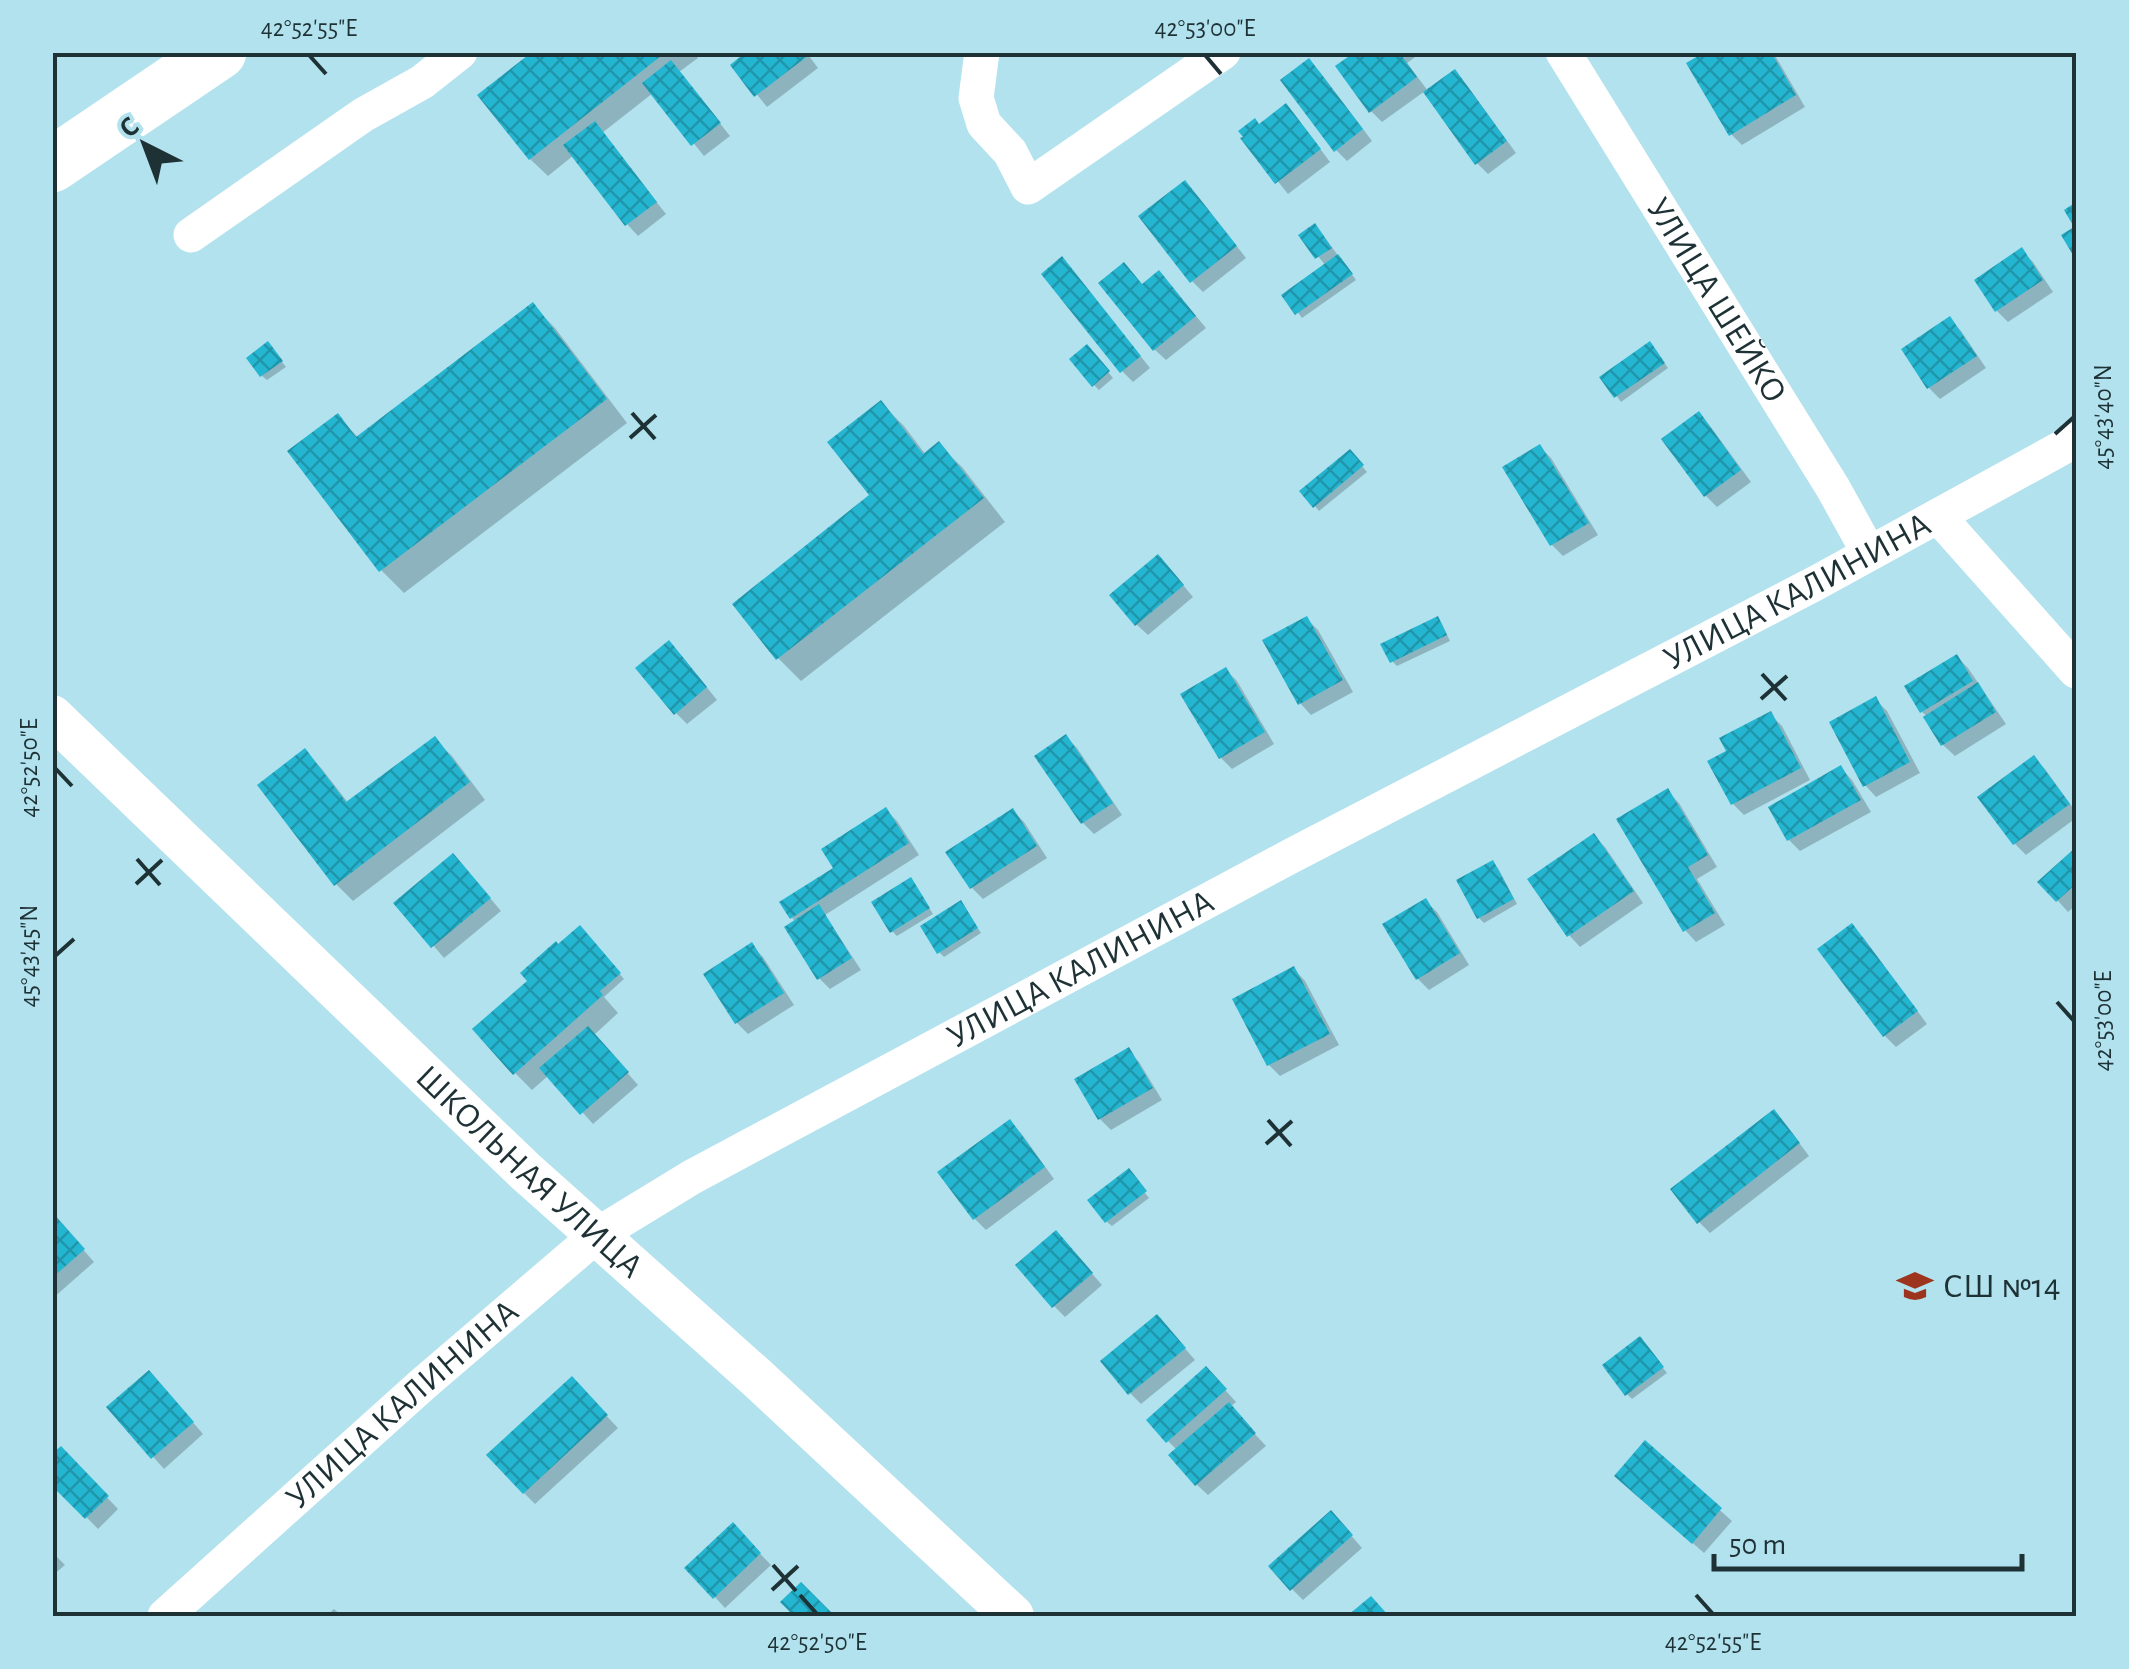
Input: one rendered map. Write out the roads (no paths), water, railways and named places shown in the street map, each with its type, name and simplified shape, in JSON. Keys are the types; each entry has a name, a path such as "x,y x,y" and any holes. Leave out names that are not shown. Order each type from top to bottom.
{"highway":[{"path":"52,165 218,52"}],"street":[{"path":"191,235 363,115 422,82 460,52"},
{"path":"982,52 976,98 984,124 1010,152 1028,186 1223,52"},
{"name":"УЛИЦА ШЕЙКО","path":"1562,52 1834,488 1869,553"},
{"name":"УЛИЦА КАЛИНИНА","path":"165,1616 423,1384 597,1235 692,1178 1240,883 1816,583 2076,440"},
{"path":"1938,516 2076,671"},
{"name":"ШКОЛЬНАЯ УЛИЦА","path":"52,716 511,1158 755,1376 1013,1616"}],"place":[{"name":"СШ №14","path":"1915,1286"}]}
